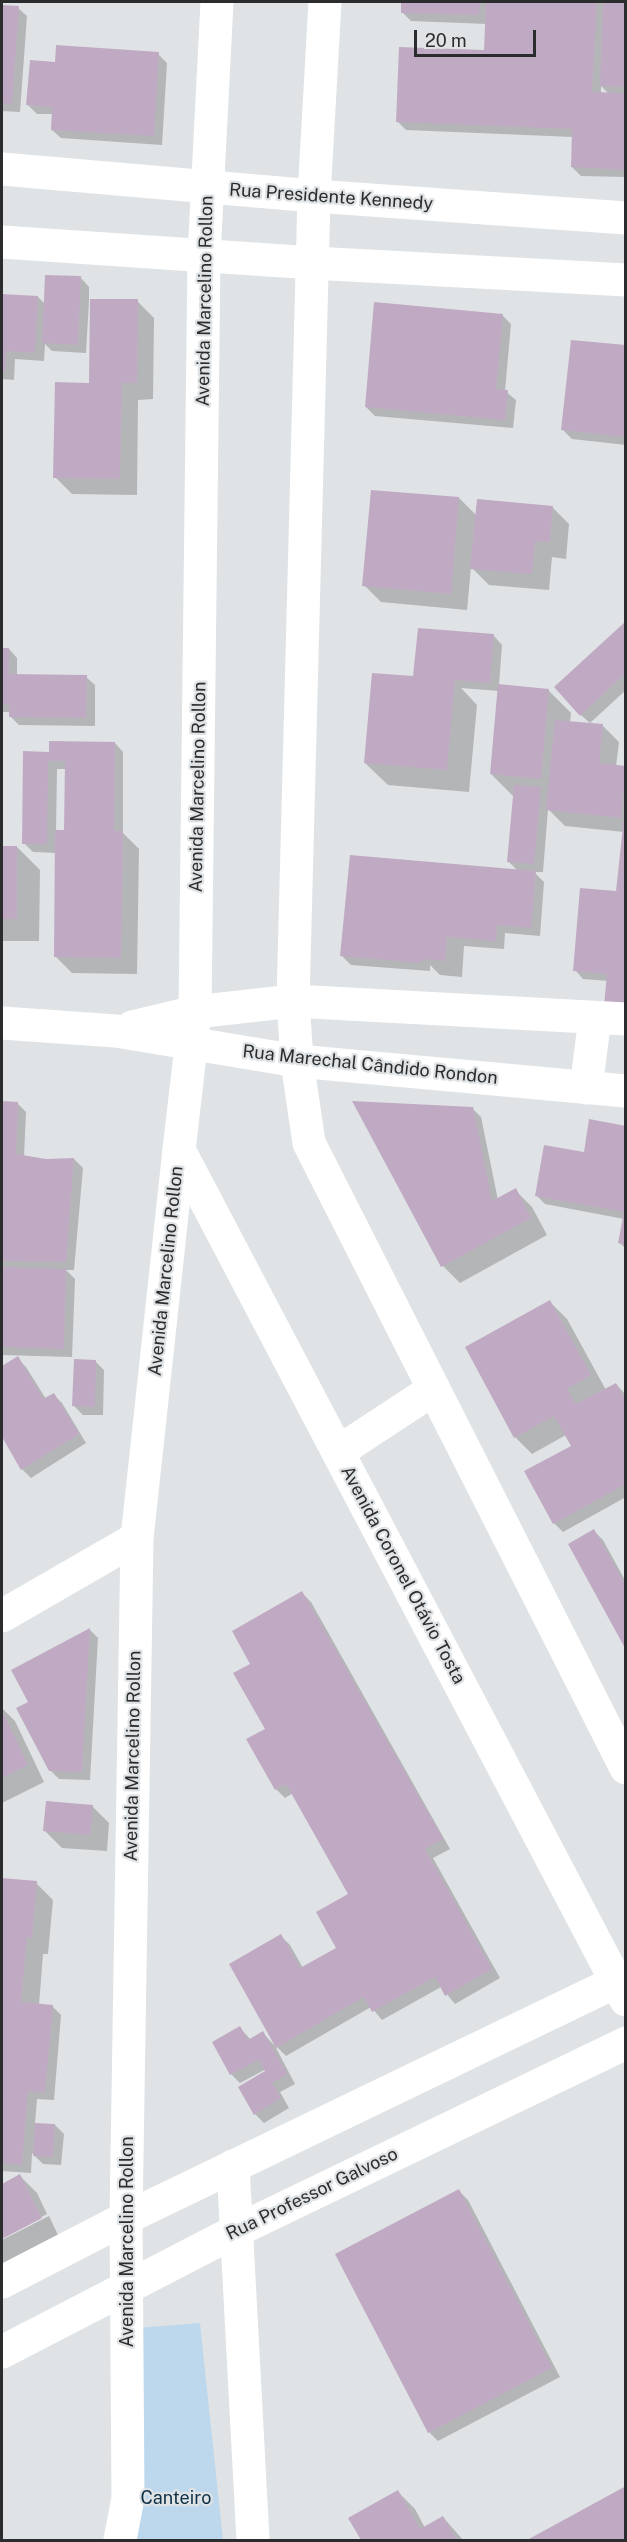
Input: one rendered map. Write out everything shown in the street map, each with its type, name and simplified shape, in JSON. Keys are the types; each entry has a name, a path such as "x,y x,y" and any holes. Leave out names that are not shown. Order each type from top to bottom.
{"street":[{"name":"Avenida Marcelino Rollon","path":"120,2541 128,2498 126,2218 136,1538 194,1027 204,256 217,2"},
{"path":"325,2 314,196 293,1001 297,1061 309,1143 626,1768"},
{"name":"Rua Presidente Kennedy","path":"2,169 207,188 626,218"},
{"path":"2,242 313,263 626,280"},
{"name":"Rua Marechal Cândido Rondon","path":"2,1023 116,1031 194,1027 293,1001 610,1019"},
{"path":"586,1088 610,1019"},
{"name":"Rua Marechal Cândido Rondon","path":"194,1027 297,1061 626,1091"},
{"name":"Avenida Coronel Otávio Tosta","path":"179,1150 623,1986"},
{"path":"338,1452 434,1389"},
{"path":"2,1616 136,1538"},
{"path":"2,2282 233,2166 623,1986"},
{"name":"Rua Professor Galvoso","path":"2,2352 238,2230 626,2043"},
{"path":"233,2166 254,2541"}],"green space":[{"name":"Canteiro","path":"200,2323 223,2540 133,2540 137,2328"}],"building":[{"path":"401,2 480,2 479,15 401,13"},
{"path":"486,2 597,2 592,92 626,93 626,170 571,167 572,129 396,122 399,47 484,50"},
{"path":"603,2 626,2 626,87 600,86"},
{"path":"2,5 19,6 12,104 2,103"},
{"path":"56,45 159,52 154,136 51,130 52,107 26,105 30,60 55,62"},
{"path":"45,275 81,276 78,345 42,343"},
{"path":"2,294 38,296 35,353 6,351 5,371 2,371"},
{"path":"90,299 138,299 137,383 122,383 120,479 53,478 55,382 89,383"},
{"path":"374,302 503,314 496,389 508,390 505,420 365,407"},
{"path":"571,340 626,345 626,437 561,430"},
{"path":"371,490 459,497 451,594 362,586"},
{"path":"477,499 553,506 550,542 535,541 532,574 470,569"},
{"path":"626,621 626,673 580,716 554,687"},
{"path":"418,628 494,634 490,683 455,680 447,770 364,763 372,673 413,676"},
{"path":"2,648 9,648 9,674 87,675 86,718 9,717 9,704 2,704"},
{"path":"498,684 549,689 541,779 490,774"},
{"path":"555,720 603,724 599,763 626,766 621,818 546,810"},
{"path":"49,741 115,742 114,831 123,831 121,958 54,957 55,830 64,830 65,761 48,761 47,844 22,844 23,751 49,752"},
{"path":"514,785 541,787 534,864 507,862"},
{"path":"624,817 626,817 626,1009 604,1006 607,974 573,971 580,888 616,891"},
{"path":"2,846 17,846 17,919 2,919"},
{"path":"350,855 536,871 531,928 497,925 496,941 447,937 445,961 422,959 421,963 340,956"},
{"path":"2,1101 18,1102 16,1154 46,1159 74,1158 66,1262 2,1261"},
{"path":"352,1101 473,1107 492,1201 516,1188 531,1218 441,1267"},
{"path":"589,1119 626,1126 626,1245 618,1243 624,1212 535,1196 544,1145 584,1152"},
{"path":"2,1267 66,1269 64,1349 2,1347"},
{"path":"550,1300 591,1375 567,1389 576,1404 616,1383 626,1401 626,1484 553,1524 524,1471 571,1446 554,1416 514,1438 465,1347"},
{"path":"18,1356 43,1399 54,1393 79,1434 21,1470 2,1437 2,1366"},
{"path":"74,1359 96,1360 95,1407 72,1406"},
{"path":"594,1529 626,1586 626,1650 568,1544"},
{"path":"302,1591 443,1839 425,1849 492,1969 445,1996 435,1977 372,2012 364,1997 276,2048 229,1964 281,1934 300,1968 336,1948 316,1912 348,1894 286,1784 275,1790 246,1739 265,1729 233,1673 250,1664 232,1631"},
{"path":"90,1628 82,1772 49,1771 16,1708 28,1702 11,1670"},
{"path":"2,1710 28,1765 2,1778"},
{"path":"46,1801 93,1805 90,1835 43,1831"},
{"path":"2,1878 37,1881 32,1938 27,1937 21,2002 53,2005 45,2092 28,2091 22,2165 2,2163"},
{"path":"240,2026 248,2040 263,2031 287,2074 272,2083 281,2098 254,2115 238,2087 265,2071 259,2060 230,2075 212,2042"},
{"path":"35,2123 55,2124 53,2157 33,2156"},
{"path":"20,2174 42,2218 2,2239 2,2184"},
{"path":"459,2189 552,2368 428,2433 335,2254"},
{"path":"626,2486 626,2540 527,2540"},
{"path":"398,2490 420,2529 443,2516 457,2540 361,2540 348,2518"}]}
